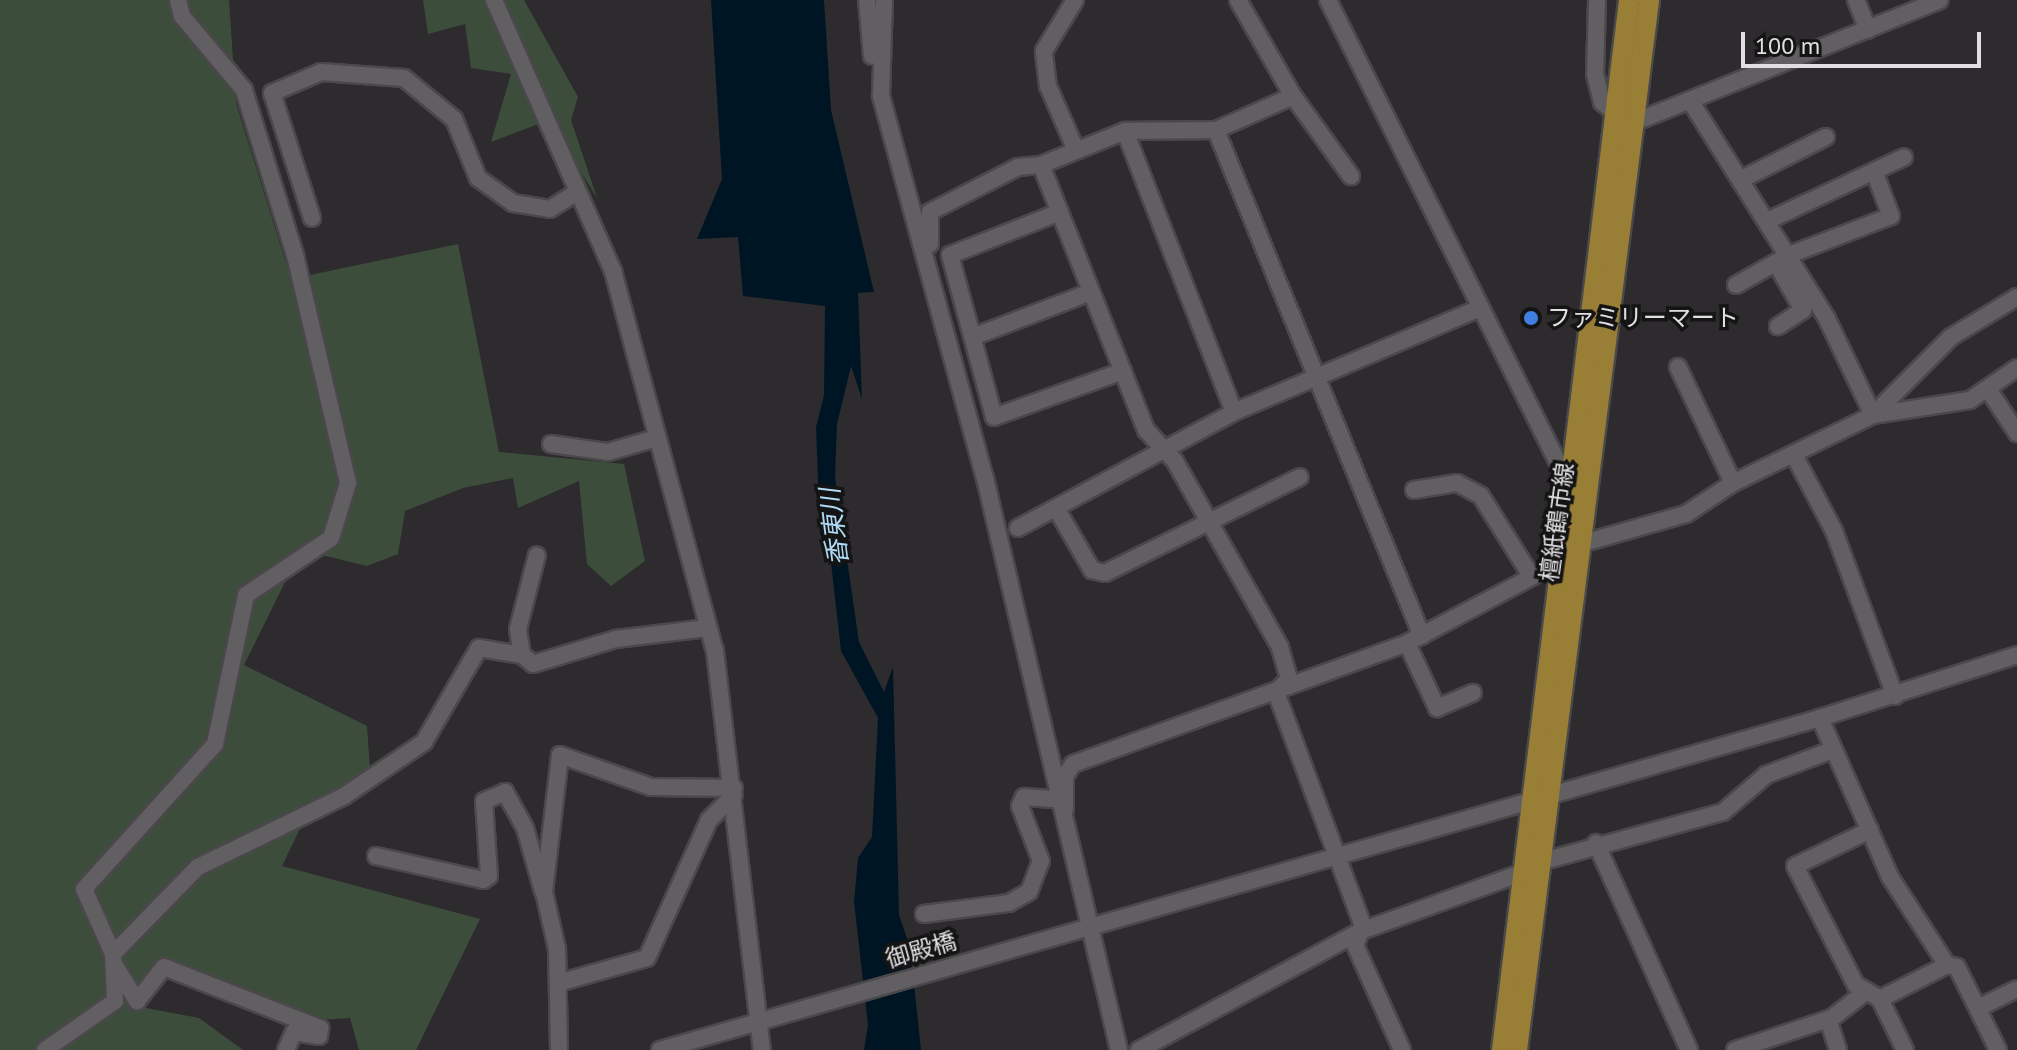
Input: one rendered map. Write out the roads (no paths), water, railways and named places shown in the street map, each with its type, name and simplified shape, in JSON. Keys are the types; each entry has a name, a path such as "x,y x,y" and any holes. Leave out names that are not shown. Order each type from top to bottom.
{"main road":[{"name":"檀紙鶴市線","path":"1517,1050 1540,862 1539,793 1560,562 1629,0"},
{"name":"檀紙鶴市線","path":"1502,1050 1521,873 1539,793 1584,517 1649,0"}],"street":[{"path":"178,0 182,16 244,90 295,255 348,483 331,538 246,595 215,744 84,889 113,958 137,1001 164,967 320,1028 319,1036 294,1032 286,1050"},
{"path":"494,0 613,271 653,439 707,628 734,792 762,1021 762,1050"},
{"path":"867,0 869,50 877,64 985,478 1059,806 1119,1050"},
{"path":"877,64 884,0"},
{"path":"1075,0 1044,51 1048,86 1075,148"},
{"path":"1238,0 1293,96 1351,176"},
{"path":"1328,0 1584,517"},
{"path":"1597,0 1595,74 1602,102 1615,113"},
{"path":"1856,0 1868,30"},
{"path":"1635,122 1940,0"},
{"path":"312,218 272,93 321,72 404,78 454,119 478,178 513,203 550,209 577,192"},
{"path":"925,252 930,212 1018,167 1041,165 1075,148 1125,131 1216,130 1293,96"},
{"path":"1691,102 1767,221 1803,310 1778,326"},
{"path":"1216,130 1414,639 1437,708 1473,693"},
{"path":"1125,131 1234,412"},
{"path":"1740,180 1826,137"},
{"path":"1767,221 1904,157"},
{"path":"1041,165 1146,430 1164,445 1280,647 1289,679 1276,692"},
{"path":"1736,285 1783,260 1891,216 1874,171"},
{"path":"1060,212 950,255 975,336 994,417 1123,371"},
{"path":"1783,260 1873,415"},
{"path":"975,336 1091,292"},
{"path":"1580,544 1686,514 1733,483 1873,415 1951,337 2017,297"},
{"path":"1018,528 1164,445 1313,377 1480,308"},
{"path":"1678,367 1733,483"},
{"path":"1873,415 1927,411 1988,389 2017,368"},
{"path":"1988,389 2017,433"},
{"path":"551,444 608,452 653,439"},
{"path":"1794,455 1834,531 1895,696"},
{"path":"1056,508 1092,570 1105,573 1208,518 1300,477"},
{"path":"1414,490 1457,483 1481,496 1530,574"},
{"path":"522,655 518,629 537,555"},
{"path":"1059,806 1073,764 1414,639 1530,574 1560,562"},
{"path":"45,1050 115,1001 113,958 198,867 344,796 437,731 470,654 479,648 522,655 533,664 555,661 616,639 707,628"},
{"name":"御殿橋","path":"660,1050 1539,793 1820,718 2017,655"},
{"path":"1276,692 1337,852 1361,931 1355,945 1402,1050"},
{"path":"1820,718 1870,830 1947,965"},
{"path":"1540,862 1596,843 1723,812 1766,775 1832,750"},
{"path":"544,892 560,755 651,787 734,792"},
{"path":"376,856 483,880 489,876 484,801 505,792 525,828 544,892 558,983 559,1050"},
{"path":"558,983 647,958 709,820 734,792"},
{"path":"924,914 1009,903 1029,892 1041,861 1020,806 1024,797 1059,806"},
{"path":"1870,830 1795,866 1905,1050"},
{"path":"1596,843 1689,1050"},
{"path":"1139,1050 1361,931 1521,873"},
{"path":"1735,1050 1828,1019 1872,996 1947,965 1957,967 1998,1050"},
{"path":"1978,1008 2017,989"},
{"path":"1828,1019 1838,1050"}],"water":[{"name":"香東川","path":"711,0 824,0 831,110 874,292 858,293 862,399 851,366 837,424 835,477 859,642 884,692 893,667 899,915 910,947 921,1050 864,1050 868,1025 854,902 858,858 872,837 878,718 841,651 830,554 820,534 816,427 824,395 825,306 743,296 738,237 697,239 722,179"}],"place":[{"name":"ファミリーマート","path":"1531,318"}]}
